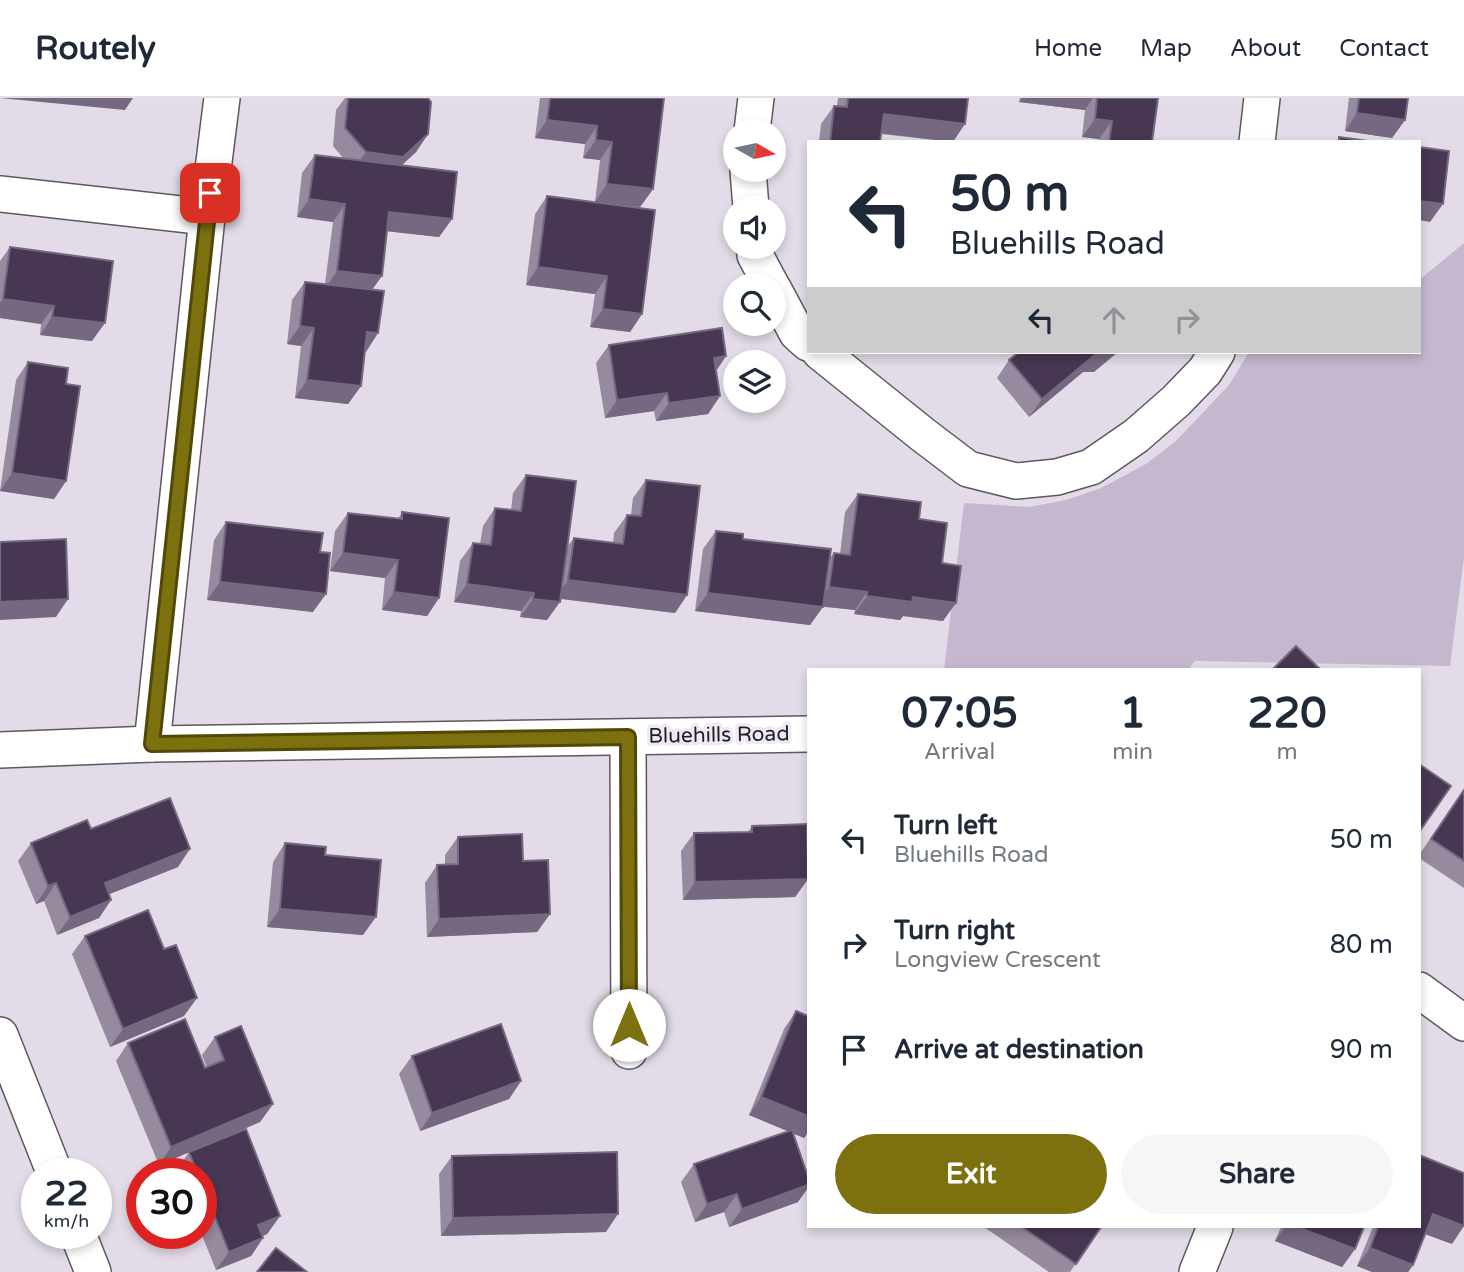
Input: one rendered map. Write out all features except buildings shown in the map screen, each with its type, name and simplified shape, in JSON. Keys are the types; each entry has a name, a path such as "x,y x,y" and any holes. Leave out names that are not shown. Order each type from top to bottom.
{"street":[{"path":"152,744 222,98"},
{"path":"753,119 756,98"},
{"path":"1256,140 1262,98"},
{"path":"0,194 207,217"},
{"path":"786,313 797,334 807,342"},
{"path":"822,354 968,469 1016,481 1057,477 1091,467 1136,436 1176,401 1205,371 1216,354"},
{"name":"Bluehills Road","path":"0,750 152,744 807,734"},
{"path":"628,737 629,1051"},
{"path":"1421,991 1464,1023"},
{"path":"0,1035 49,1158"},
{"path":"1197,1272 1214,1228"},
{"path":"84,1249 93,1272"}],"shaded area":[{"path":"1464,243 1464,557 1450,666 1195,661 1190,668 944,668 964,503 1029,507 1066,500 1101,488 1146,464 1175,442 1229,385 1248,354 1421,354 1421,278"}],"route":[{"path":"210,193 152,744 628,737 629,1025"}]}
